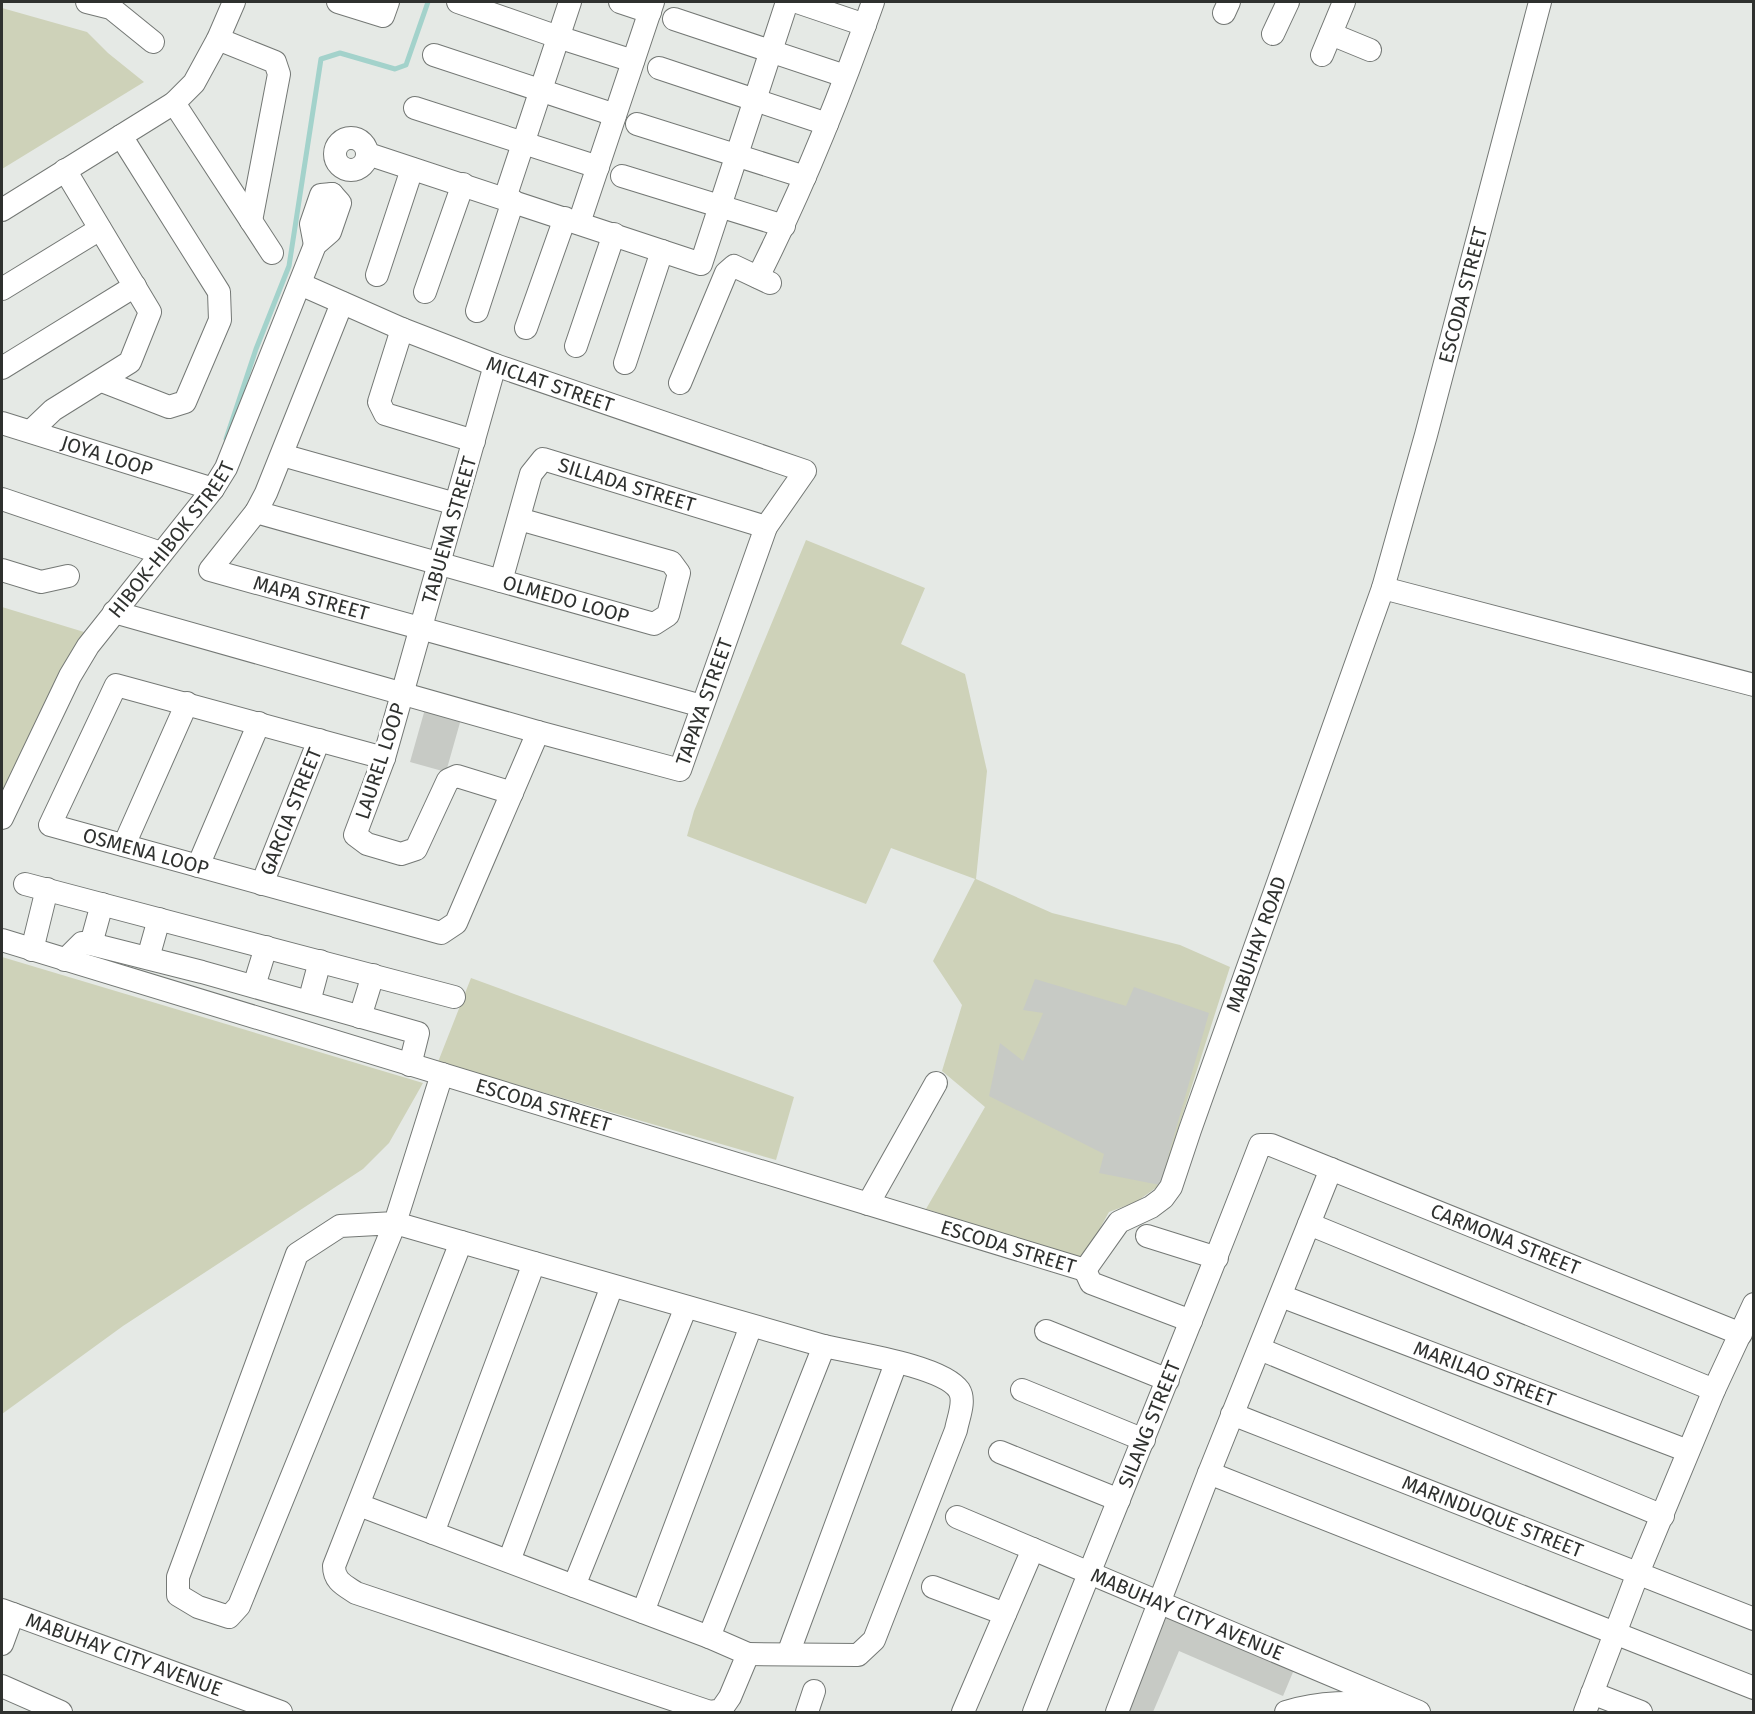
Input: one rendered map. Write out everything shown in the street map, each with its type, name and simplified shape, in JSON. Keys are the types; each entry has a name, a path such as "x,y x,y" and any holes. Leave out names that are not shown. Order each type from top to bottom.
{"street":[{"path":"87,2 112,5 153,42"},
{"path":"2,210 174,103 194,83 218,39 234,2"},
{"path":"338,2 383,16 388,2"},
{"path":"458,2 633,61"},
{"path":"477,311 523,142 570,2"},
{"path":"526,328 572,220 598,166 651,7 620,2"},
{"path":"377,275 412,169 701,264 787,2"},
{"path":"797,2 865,25"},
{"path":"680,383 726,273 734,266 765,281 784,226 827,124 873,2"},
{"path":"1273,34 1288,2"},
{"path":"1344,2 1326,44 1370,50"},
{"name":"ESCODA STREET","path":"1383,588 1429,424 1540,2"},
{"path":"674,19 845,76"},
{"path":"218,39 275,62 279,74 251,221"},
{"path":"434,55 615,115"},
{"path":"659,68 827,124"},
{"path":"174,103 272,253"},
{"path":"415,108 598,166"},
{"path":"637,124 805,177"},
{"path":"102,381 169,407 185,402 220,320 219,292 122,136"},
{"name":"HIBOK-HIBOK STREET","path":"2,818 70,676 88,646 213,489 226,468 315,245 330,232 340,203 332,194 342,168 335,155 338,145 346,138 356,138 365,144 368,154 412,169"},
{"path":"31,431 53,410 130,362 150,312 65,170"},
{"path":"622,176 784,226"},
{"path":"425,292 463,184"},
{"path":"2,289 100,229"},
{"path":"576,346 614,234"},
{"path":"625,363 662,251"},
{"name":"MICLAT STREET","path":"300,284 402,329 495,365 805,471"},
{"path":"2,368 135,286"},
{"name":"MAPA STREET","path":"342,303 282,455 256,512 210,570 702,706"},
{"path":"402,329 379,402 385,414 474,441"},
{"name":"TABUENA STREET","path":"402,694 495,365"},
{"name":"JOYA LOOP","path":"2,423 213,489"},
{"path":"282,455 456,504"},
{"name":"SILLADA STREET","path":"501,581 531,474 543,459 766,527"},
{"name":"TAPAYA STREET","path":"114,612 680,770 766,527 805,471"},
{"path":"2,499 161,553"},
{"name":"OLMEDO LOOP","path":"256,512 654,624 668,615 679,573 670,562 519,519"},
{"path":"2,570 40,582 68,576"},
{"path":"1383,588 1754,685"},
{"name":"MABUHAY ROAD","path":"1085,1270 1119,1222 1164,1198 1171,1186 1383,588"},
{"name":"OSMENA LOOP","path":"384,758 116,685 50,825 441,933 456,923 538,732"},
{"name":"LAUREL LOOP","path":"402,694 384,758 355,835 368,844 401,854 416,849 448,780 457,776 512,793"},
{"path":"124,845 187,703"},
{"path":"198,866 259,723"},
{"name":"GARCIA STREET","path":"262,884 320,740"},
{"path":"32,950 36,886 454,997"},
{"path":"91,944 102,904"},
{"path":"148,958 159,919"},
{"path":"202,972 211,933"},
{"name":"ESCODA STREET","path":"2,940 1085,1270"},
{"path":"65,960 82,943 91,944 254,986 418,1033 410,1065"},
{"path":"254,986 266,947"},
{"path":"309,1002 320,962"},
{"path":"360,1017 373,975"},
{"path":"359,1505 709,1637 748,1654 858,1655 873,1640 956,1430 962,1401 960,1391 948,1379 922,1369 751,1326 395,1223 340,1226 297,1254 178,1577 178,1595 198,1607 229,1617 238,1606 395,1223 442,1074"},
{"path":"868,1204 936,1083"},
{"name":"CARMONA STREET","path":"1271,1144 1741,1335"},
{"name":"SILANG STREET","path":"1034,1713 1260,1145 1271,1144"},
{"path":"1117,1713 1209,1473 1331,1169"},
{"path":"1309,1224 1714,1390"},
{"path":"1148,1236 1216,1258"},
{"path":"461,1242 334,1566 334,1575 340,1583 356,1593 710,1713 721,1710 730,1697 748,1654"},
{"path":"433,1533 534,1263"},
{"path":"1085,1270 1091,1283 1191,1321"},
{"path":"509,1561 612,1286"},
{"name":"MARILAO STREET","path":"1281,1296 1688,1451"},
{"path":"1641,1713 1589,1703 1638,1573 1688,1451 1754,1304"},
{"path":"574,1586 686,1307"},
{"path":"643,1612 751,1326"},
{"path":"1046,1331 1168,1380"},
{"path":"709,1637 824,1346"},
{"path":"1260,1349 1662,1516"},
{"path":"788,1654 897,1363"},
{"path":"1022,1390 1144,1440"},
{"name":"MARINDUQUE STREET","path":"1233,1414 1754,1619"},
{"path":"1000,1452 1119,1500"},
{"path":"1209,1473 1754,1688"},
{"name":"MABUHAY CITY AVENUE","path":"957,1517 1419,1713"},
{"path":"963,1713 1033,1549"},
{"path":"933,1587 1005,1614"},
{"path":"2,1644 7,1612"},
{"name":"MABUHAY CITY AVENUE","path":"7,1612 281,1713"},
{"path":"2,1686 50,1710"},
{"path":"807,1713 814,1691"},
{"path":"1286,1713 1306,1706 1369,1703 1411,1713"}],"green space":[{"path":"2,8 87,32 108,53 144,82 2,169"},
{"path":"806,540 925,588 901,644 965,674 987,771 976,879 1052,913 1180,945 1230,967 1160,1185 1136,1202 1109,1212 1083,1259 926,1209 985,1107 942,1071 962,1005 933,961 975,879 891,848 866,904 687,836 694,811"},
{"path":"2,607 84,632 2,795"},
{"path":"2,957 423,1083 389,1143 363,1169 123,1326 2,1414"},
{"path":"471,978 794,1097 776,1160 438,1062"}],"building":[{"path":"425,709 461,719 446,772 410,762"},
{"path":"1035,979 1126,1006 1134,987 1209,1013 1160,1185 1099,1173 1104,1154 989,1096 1000,1043 1023,1061 1043,1013 1023,1010"},
{"path":"1168,1611 1296,1665 1283,1696 1179,1651 1153,1712 1125,1712"}],"waterway":[{"path":"226,439 256,349 289,266 321,59 340,53 395,69 406,65 428,2"}]}
